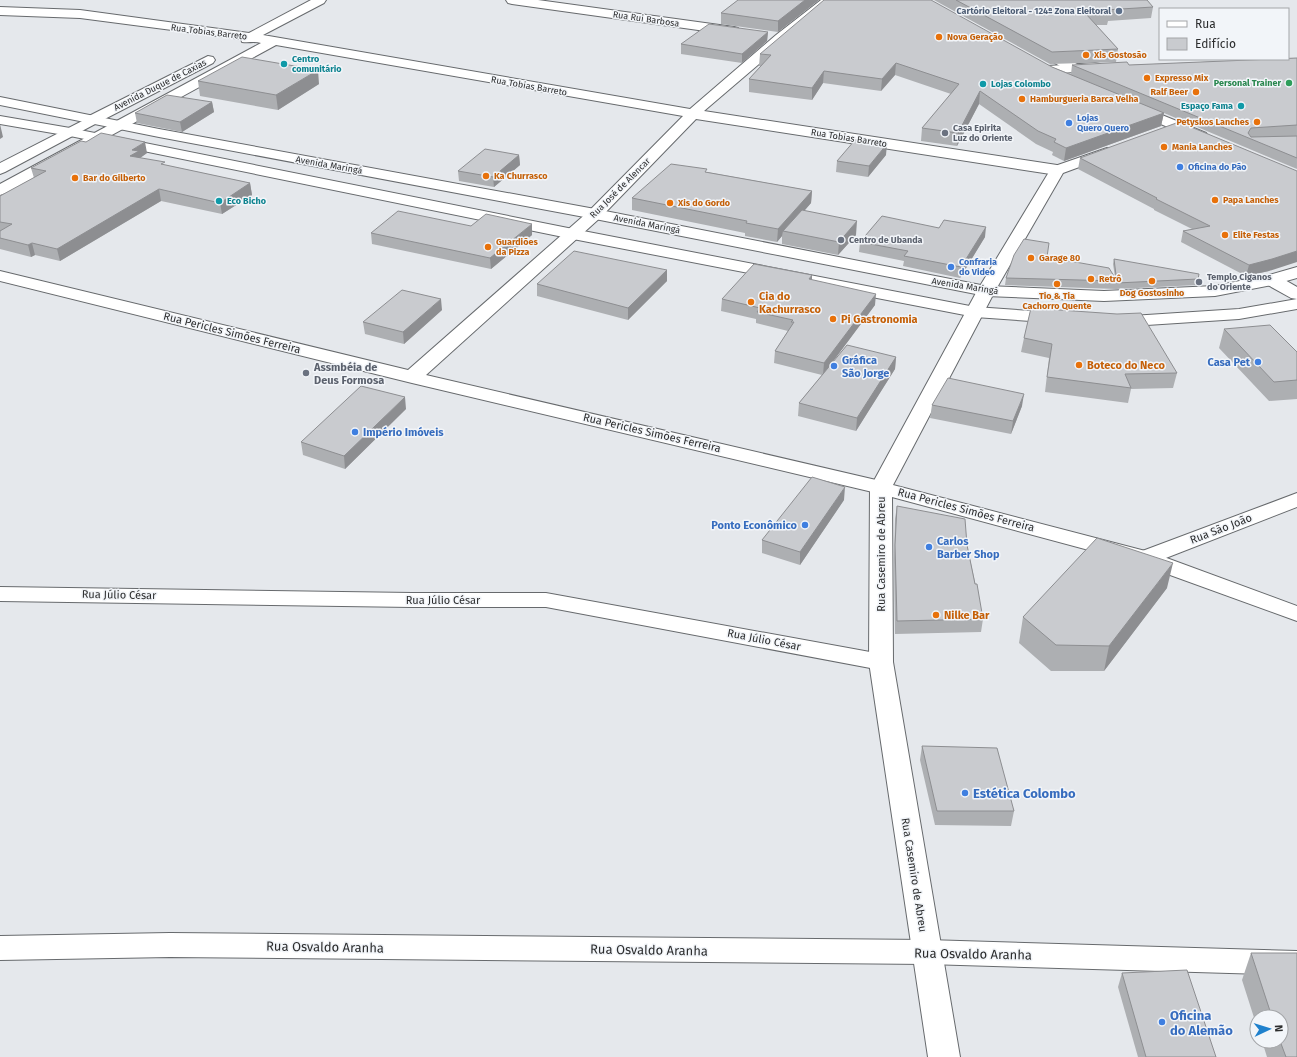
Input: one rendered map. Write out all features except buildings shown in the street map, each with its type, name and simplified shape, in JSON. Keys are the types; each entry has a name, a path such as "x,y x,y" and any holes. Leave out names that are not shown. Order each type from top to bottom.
{"street":[{"path":"231,48 320,0"},
{"name":"Rua Rui Barbosa","path":"512,0 750,34"},
{"name":"Rua José de Alencar","path":"412,377 596,214 693,114 781,38 828,0"},
{"name":"Rua Tobias Barreto","path":"0,12 80,14 251,37 693,114 1057,170"},
{"path":"765,36 781,38"},
{"name":"Avenida Duque de Caxias","path":"0,190 117,125 274,41"},
{"path":"1026,41 1074,68 1110,83"},
{"name":"Avenida Duque de Caxias","path":"0,169 217,55"},
{"path":"1035,63 1099,93"},
{"path":"1048,70 1106,67"},
{"name":"Avenida Maringá","path":"0,101 117,125 596,214 986,291 1104,296 1215,291 1272,280 1297,272"},
{"path":"1120,102 1210,140"},
{"name":"Avenida Maringá","path":"0,120 70,132 573,234 976,312 1076,319"},
{"path":"1154,134 1176,126"},
{"path":"1057,170 1124,145"},
{"name":"Rua Casemiro de Abreu","path":"944,1057 881,662 881,488 986,291 1057,170"},
{"name":"Rua Pericles Simões Ferreira","path":"0,276 412,377 881,488 1145,558 1297,614"},
{"path":"1272,280 1297,294"},
{"path":"1099,321 1114,322 1239,314 1297,304"},
{"name":"Rua São João","path":"1145,558 1297,499"},
{"name":"Rua Júlio César","path":"0,594 412,600 546,600 881,662"},
{"name":"Rua Osvaldo Aranha","path":"0,948 170,945 927,952 1297,963"}],"place":[{"name":"Cartório Eleitoral - 124ª Zona Eleitoral","path":"1119,11"},
{"name":"Nova Geração","path":"939,37"},
{"name":"Xis Gostosão","path":"1086,55"},
{"name":"Centro comunitário","path":"284,64"},
{"name":"Expresso Mix","path":"1147,78"},
{"name":"Personal Trainer","path":"1289,83"},
{"name":"Lojas Colombo","path":"983,84"},
{"name":"Ralf Beer","path":"1196,92"},
{"name":"Hamburgueria Barca Velha","path":"1022,99"},
{"name":"Espaço Fama","path":"1241,106"},
{"name":"Petyskos Lanches","path":"1257,122"},
{"name":"Lojas Quero Quero","path":"1069,123"},
{"name":"Casa Epirita Luz do Oriente","path":"945,133"},
{"name":"Mania Lanches","path":"1164,147"},
{"name":"Oficina do Pão","path":"1180,167"},
{"name":"Ka Churrasco","path":"486,176"},
{"name":"Bar do Gilberto","path":"75,178"},
{"name":"Papa Lanches","path":"1215,200"},
{"name":"Eco Bicho","path":"219,201"},
{"name":"Xis do Gordo","path":"670,203"},
{"name":"Elite Festas","path":"1225,235"},
{"name":"Centro de Ubanda","path":"841,240"},
{"name":"Guardiões da Pizza","path":"488,247"},
{"name":"Garage 80","path":"1031,258"},
{"name":"Confraria do Video","path":"951,267"},
{"name":"Retrô","path":"1091,279"},
{"name":"Dog Gostosinho","path":"1152,281"},
{"name":"Templo Ciganos do Oriente","path":"1199,282"},
{"name":"Tio & Tia Cachorro Quente","path":"1057,284"},
{"name":"Cia do Kachurrasco","path":"751,302"},
{"name":"Pi Gastronomia","path":"833,319"},
{"name":"Casa Pet","path":"1258,362"},
{"name":"Boteco do Neco","path":"1079,365"},
{"name":"Gráfica São Jorge","path":"834,366"},
{"name":"Assmbéia de Deus Formosa","path":"306,373"},
{"name":"Império Imóveis","path":"355,432"},
{"name":"Ponto Econômico","path":"805,525"},
{"name":"Carlos Barber Shop","path":"929,547"},
{"name":"Nilke Bar","path":"936,615"},
{"name":"Estética Colombo","path":"965,793"},
{"name":"Oficina do Alemão","path":"1162,1022"}]}
